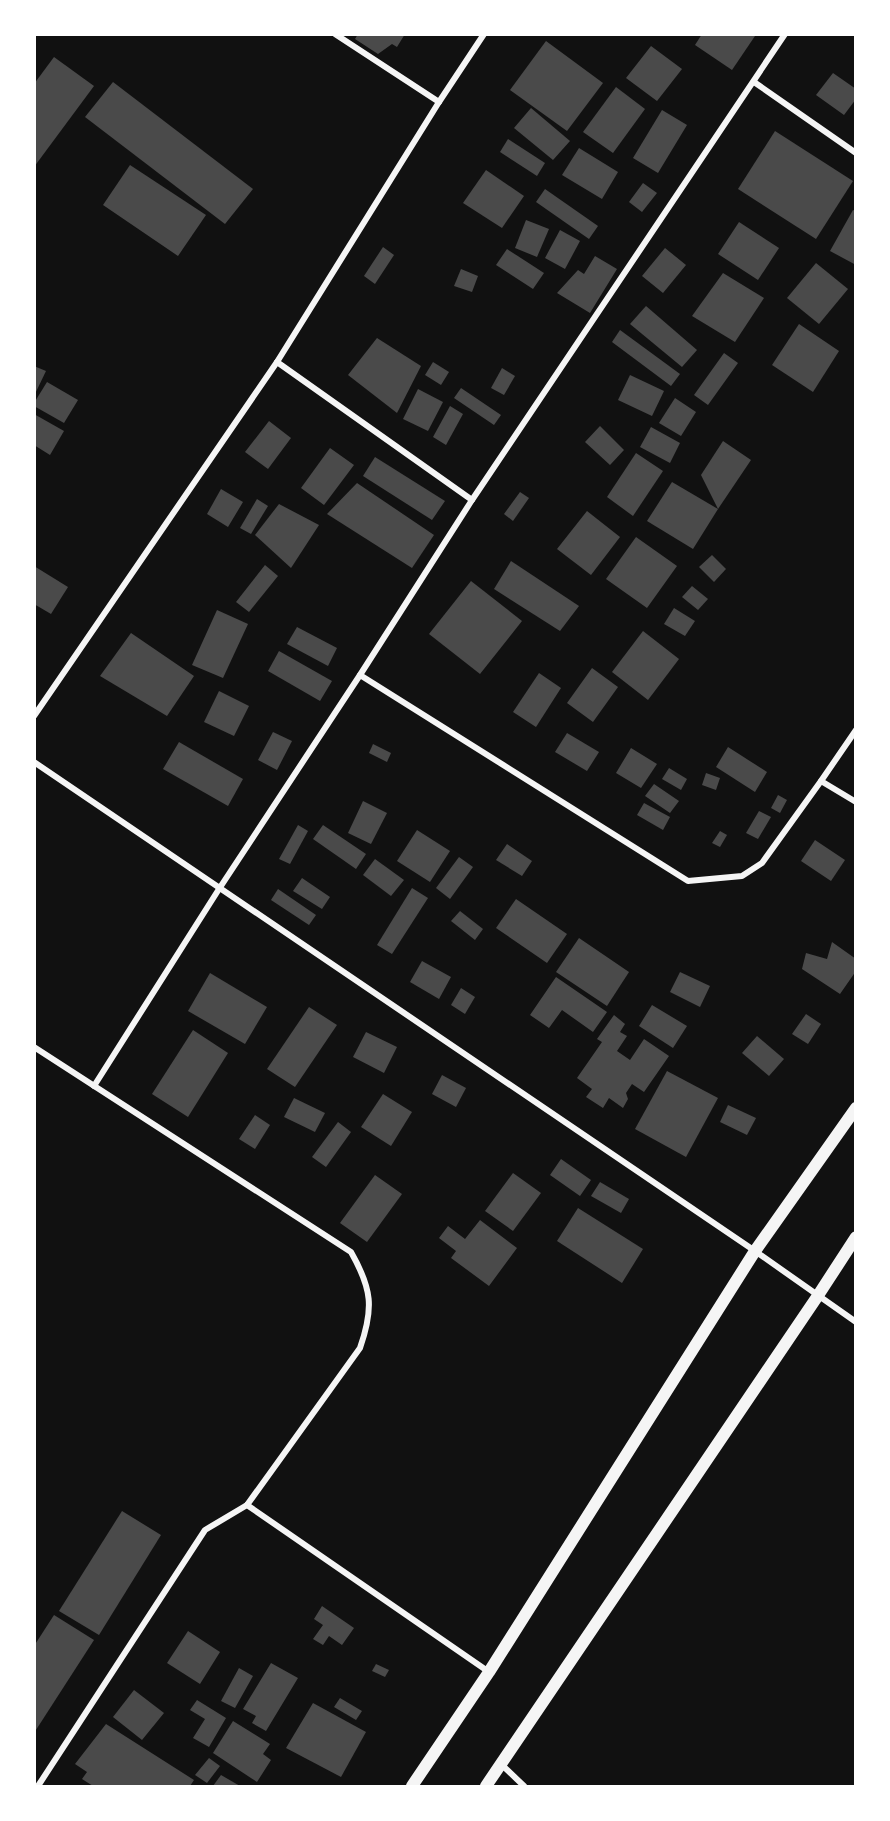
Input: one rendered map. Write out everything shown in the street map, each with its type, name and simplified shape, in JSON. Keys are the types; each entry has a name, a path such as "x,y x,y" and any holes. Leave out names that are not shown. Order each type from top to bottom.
{"main road":[{"path":"412,1786 489,1672 755,1251 855,1108"},
{"path":"486,1786 818,1297 855,1237"}],"street":[{"path":"335,34 440,102"},
{"path":"34,716 277,362 484,34"},
{"path":"94,1086 472,500 785,34"},
{"path":"754,82 855,153"},
{"path":"277,362 472,500"},
{"path":"360,675 688,881 742,876 762,863 822,781 855,730"},
{"path":"34,762 755,1251 855,1322"},
{"path":"822,781 855,802"},
{"path":"34,1047 351,1252 364,1274 370,1299 368,1324 360,1348 247,1505 205,1530 38,1786"},
{"path":"247,1505 489,1672"},
{"path":"501,1764 524,1786"}],"building":[{"path":"358,34 405,34 397,47 392,44 378,54 355,39"},
{"path":"702,34 753,34 755,36 732,70 695,45"},
{"path":"546,41 603,83 567,131 510,90"},
{"path":"651,46 682,69 657,101 626,78"},
{"path":"54,57 94,86 34,167 34,84"},
{"path":"833,73 856,89 856,99 844,115 816,95"},
{"path":"113,82 253,189 225,224 85,117"},
{"path":"616,87 645,109 613,153 583,132"},
{"path":"531,108 570,141 553,160 514,128"},
{"path":"662,110 687,125 658,173 633,158"},
{"path":"775,131 853,181 816,239 738,189"},
{"path":"508,139 545,163 537,176 500,152"},
{"path":"579,148 618,172 602,199 562,175"},
{"path":"130,165 206,215 178,256 103,205"},
{"path":"486,170 524,196 502,228 463,203"},
{"path":"643,183 657,193 642,212 629,202"},
{"path":"545,189 598,226 589,239 536,202"},
{"path":"853,210 856,211 856,265 830,251"},
{"path":"526,220 549,229 537,257 515,248"},
{"path":"739,222 779,248 758,280 718,254"},
{"path":"560,230 580,241 565,269 545,258"},
{"path":"383,247 394,255 375,284 364,276"},
{"path":"665,248 686,265 663,293 642,276"},
{"path":"507,249 544,273 533,289 496,265"},
{"path":"595,256 617,269 590,313 557,293 578,270 584,274"},
{"path":"816,263 848,289 819,324 787,298"},
{"path":"461,269 478,276 472,292 454,286"},
{"path":"723,273 764,298 735,342 692,316"},
{"path":"646,306 697,350 682,367 630,324"},
{"path":"799,324 839,351 813,392 772,365"},
{"path":"620,330 680,374 671,386 612,342"},
{"path":"377,338 421,366 397,413 348,375"},
{"path":"724,353 738,363 708,405 694,395"},
{"path":"433,362 449,372 441,385 425,375"},
{"path":"34,366 46,371 34,396"},
{"path":"502,368 515,376 504,395 491,388"},
{"path":"630,375 664,391 652,416 618,400"},
{"path":"47,382 78,400 64,423 34,406"},
{"path":"461,388 501,415 494,425 454,398"},
{"path":"418,389 443,402 428,431 403,419"},
{"path":"675,398 696,412 681,436 659,423"},
{"path":"450,406 463,414 446,445 433,437"},
{"path":"34,414 64,431 50,455 34,445"},
{"path":"269,421 291,438 268,469 245,452"},
{"path":"600,426 624,450 610,465 585,442"},
{"path":"651,427 680,443 670,463 640,447"},
{"path":"723,441 751,460 718,509 701,475"},
{"path":"330,448 354,465 324,505 301,488"},
{"path":"636,453 663,471 633,516 607,497"},
{"path":"375,457 445,501 432,520 363,476"},
{"path":"672,482 718,509 693,549 647,521"},
{"path":"357,483 434,535 412,568 327,514"},
{"path":"221,489 243,502 228,527 207,514"},
{"path":"520,492 529,498 513,521 504,514"},
{"path":"257,499 268,506 251,534 240,528"},
{"path":"279,504 319,525 291,568 255,535"},
{"path":"587,511 620,537 591,575 557,549"},
{"path":"636,537 677,566 647,608 606,579"},
{"path":"712,555 726,569 714,582 699,567"},
{"path":"511,561 579,606 560,631 494,589"},
{"path":"265,565 278,576 249,612 236,602"},
{"path":"34,566 68,587 51,614 34,604"},
{"path":"471,581 522,621 480,674 429,634"},
{"path":"692,586 708,599 698,610 682,597"},
{"path":"674,608 695,621 685,636 664,624"},
{"path":"217,610 248,624 223,678 192,665"},
{"path":"297,627 337,648 328,666 287,644"},
{"path":"643,631 679,659 648,700 612,672"},
{"path":"131,633 194,676 167,716 100,676"},
{"path":"279,651 332,681 320,701 268,671"},
{"path":"592,668 618,687 593,722 567,703"},
{"path":"539,673 561,688 536,727 513,712"},
{"path":"219,691 249,706 234,736 204,722"},
{"path":"273,732 292,741 277,770 258,760"},
{"path":"567,733 599,752 587,771 555,752"},
{"path":"179,742 243,779 228,806 163,769"},
{"path":"373,744 391,753 387,762 369,753"},
{"path":"728,747 767,772 755,792 716,767"},
{"path":"631,748 657,764 641,788 616,773"},
{"path":"669,768 687,779 681,790 662,779"},
{"path":"706,773 720,778 716,790 702,785"},
{"path":"654,784 679,801 670,813 645,796"},
{"path":"778,795 787,800 780,813 771,808"},
{"path":"363,801 387,813 371,844 348,833"},
{"path":"644,803 670,817 663,830 637,815"},
{"path":"759,811 771,817 758,839 746,833"},
{"path":"298,825 308,831 290,864 279,859"},
{"path":"323,825 366,854 356,869 313,839"},
{"path":"417,830 450,851 430,882 397,861"},
{"path":"720,831 727,835 720,847 712,843"},
{"path":"815,840 845,860 831,881 801,861"},
{"path":"507,844 532,861 522,876 496,860"},
{"path":"459,857 473,867 450,899 436,888"},
{"path":"375,859 404,880 391,896 363,875"},
{"path":"302,878 330,897 322,909 293,891"},
{"path":"412,888 428,898 392,954 377,945"},
{"path":"278,889 316,915 309,925 271,900"},
{"path":"516,899 567,934 547,963 496,928"},
{"path":"460,911 483,929 475,940 451,921"},
{"path":"579,938 629,972 607,1006 556,972"},
{"path":"832,942 856,959 856,971 840,994 802,969 806,953 827,959"},
{"path":"422,961 451,977 439,999 410,982"},
{"path":"680,972 710,986 700,1007 670,992"},
{"path":"210,973 267,1007 245,1044 188,1011"},
{"path":"556,977 607,1012 593,1032 562,1010 549,1028 530,1015"},
{"path":"461,988 475,997 465,1014 451,1005"},
{"path":"652,1005 687,1026 673,1048 639,1026"},
{"path":"309,1007 337,1025 295,1087 267,1069"},
{"path":"806,1014 821,1024 808,1044 792,1034"},
{"path":"614,1015 625,1024 620,1032 627,1036 617,1051 630,1060 644,1039 669,1056 644,1092 632,1084 626,1093 628,1099 623,1108 609,1098 603,1108 586,1097 592,1089 577,1078 602,1042 597,1039"},
{"path":"193,1030 228,1053 188,1117 152,1094"},
{"path":"366,1032 397,1047 384,1073 353,1057"},
{"path":"757,1036 784,1059 769,1076 742,1053"},
{"path":"667,1071 718,1098 686,1157 635,1129"},
{"path":"442,1075 466,1088 456,1107 432,1094"},
{"path":"383,1094 412,1112 391,1146 361,1127"},
{"path":"294,1098 325,1113 315,1132 284,1117"},
{"path":"728,1105 756,1118 747,1135 720,1122"},
{"path":"255,1115 270,1125 255,1149 239,1139"},
{"path":"338,1122 351,1132 326,1167 312,1157"},
{"path":"561,1159 591,1180 580,1196 550,1175"},
{"path":"513,1173 541,1193 513,1231 485,1211"},
{"path":"375,1175 402,1194 367,1242 340,1223"},
{"path":"600,1182 629,1199 621,1213 591,1196"},
{"path":"578,1208 643,1249 622,1283 557,1241"},
{"path":"480,1220 517,1248 489,1286 451,1258 456,1251 439,1238 448,1226 465,1239"},
{"path":"122,1511 161,1535 99,1635 59,1611"},
{"path":"322,1606 354,1628 342,1645 329,1636 323,1645 313,1639 323,1625 314,1619"},
{"path":"54,1615 94,1640 34,1733 34,1646"},
{"path":"188,1631 220,1652 200,1684 167,1663"},
{"path":"271,1663 298,1678 266,1731 252,1723 256,1716 243,1709"},
{"path":"376,1664 389,1670 385,1677 372,1671"},
{"path":"239,1668 253,1676 235,1708 221,1701"},
{"path":"134,1690 164,1713 142,1740 113,1717"},
{"path":"340,1698 362,1711 356,1720 334,1707"},
{"path":"197,1700 226,1718 209,1747 193,1738 205,1719 190,1710"},
{"path":"313,1703 366,1732 341,1777 286,1748"},
{"path":"233,1721 270,1744 263,1754 271,1760 257,1782 213,1753"},
{"path":"106,1724 194,1780 190,1786 93,1786 82,1779 87,1772 75,1764"},
{"path":"209,1758 220,1766 207,1783 195,1775"},
{"path":"221,1775 240,1786 213,1786"}]}
